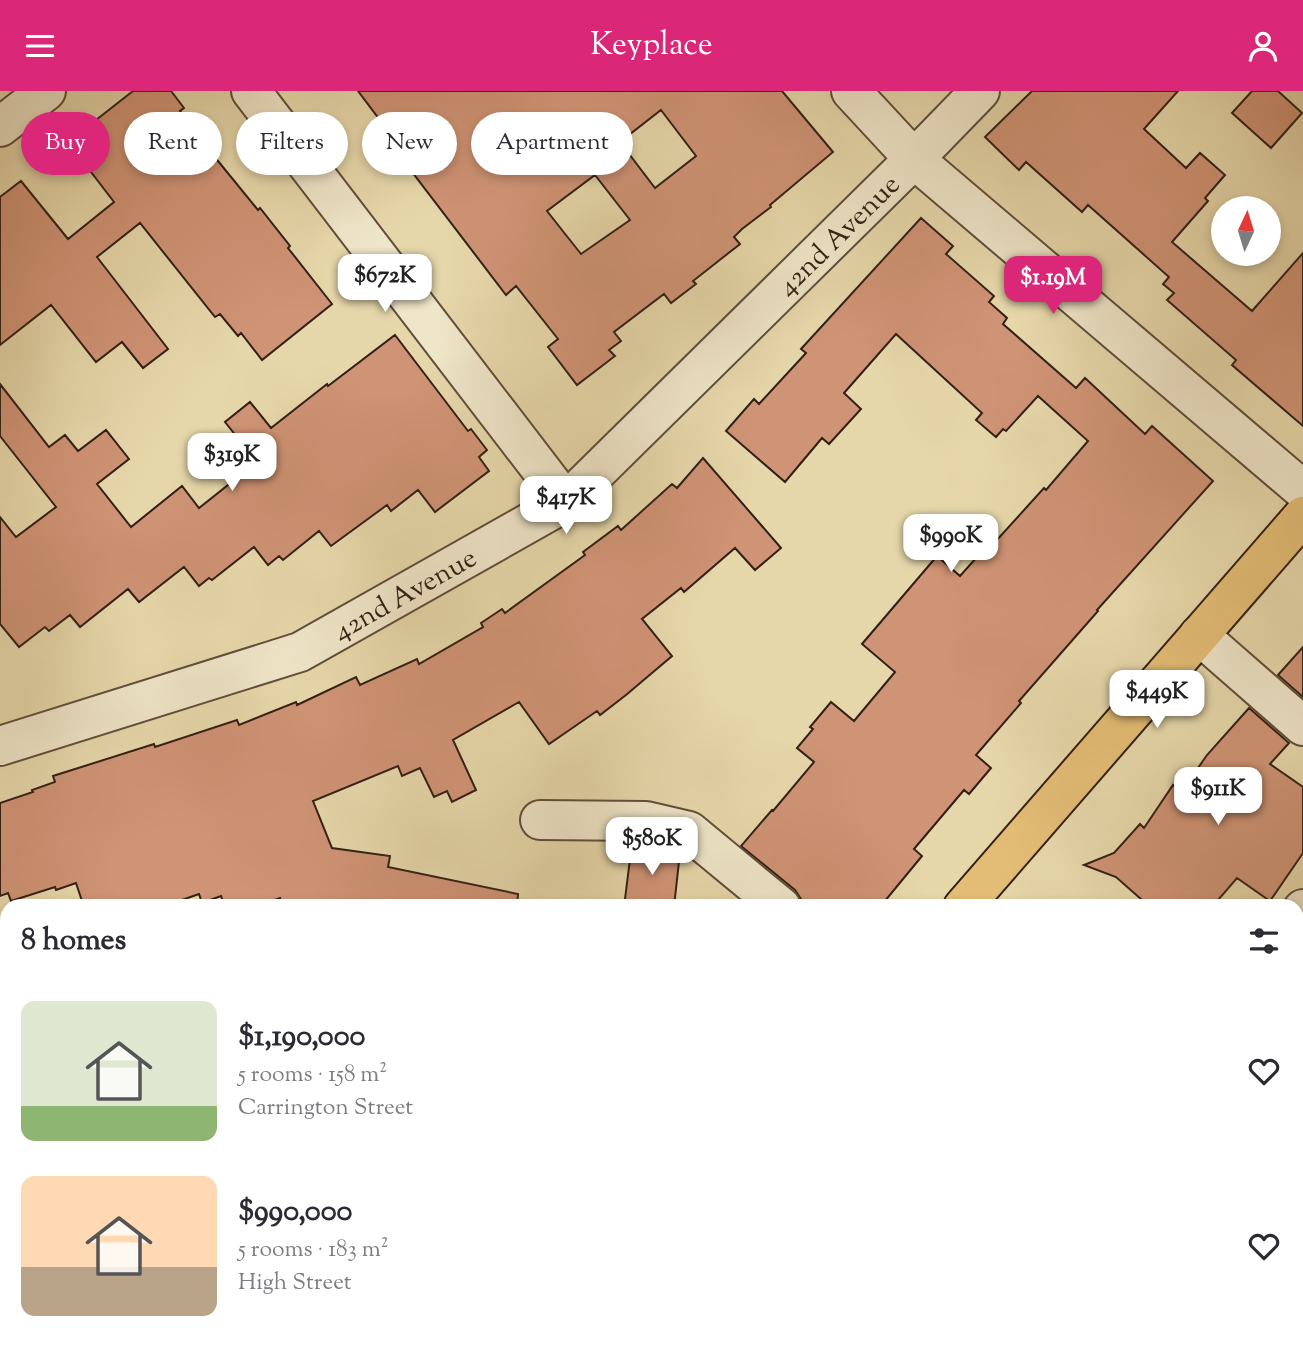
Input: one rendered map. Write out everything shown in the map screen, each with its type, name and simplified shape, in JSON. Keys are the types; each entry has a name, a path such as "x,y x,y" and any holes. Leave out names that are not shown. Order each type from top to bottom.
{"main road":[{"path":"970,899 1303,516"}],"street":[{"path":"0,127 46,91"},
{"path":"251,91 566,502"},
{"path":"851,91 914,159 1303,489"},
{"name":"42nd Avenue","path":"0,746 300,652 566,502 980,91"},
{"path":"1199,635 1303,726"},
{"path":"540,820 646,821 689,831 771,899"}],"building":[{"path":"133,91 171,91 184,108 181,112 124,112 124,175 222,175 222,166 258,210 260,208 332,304 262,360 241,333 238,336 220,314 215,317 140,223 97,257 168,349 143,368 122,342 96,362 51,305 0,345 0,197 21,181 68,239 114,202 93,175 110,175 110,112 106,112"},
{"path":"358,91 782,91 833,152 742,229 734,237 740,244 693,281 696,284 671,303 664,294 614,332 621,341 609,350 615,356 577,385 548,347 558,339 516,286 506,295 414,175 457,175 457,112 374,112","holes":["595,175 630,220 581,254 547,211"]},
{"path":"1032,91 1178,91 1144,129 1186,168 1200,153 1225,175 1205,198 1208,201 1172,242 1252,311 1303,253 1303,426 1232,365 1236,360 1167,300 1174,293 1163,284 1169,277 1088,205 1082,212 1026,162 1019,170 985,137"},
{"path":"1252,91 1278,91 1302,113 1271,148 1232,113"},
{"path":"921,218 953,246 946,254 994,296 989,302 1007,318 1003,324 1076,388 1085,378 1145,434 1152,426 1213,481 1097,610 976,755 991,768 969,794 964,790 914,849 922,856 887,899 801,899 795,890 741,846 814,762 797,748 831,702 854,721 895,672 862,644 937,556 960,576 1044,488 1046,490 1088,441 1038,396 1006,431 1003,429 996,437 976,420 982,413 896,334 844,393 861,409 829,444 822,438 785,482 726,431 754,399 759,404 806,353 801,349"},
{"path":"395,335 468,431 471,429 487,450 479,457 489,471 435,512 418,490 391,511 387,505 331,546 319,531 283,560 279,556 268,565 254,547 212,580 209,578 199,586 184,567 139,602 128,589 80,627 70,615 49,631 45,627 19,647 0,624 0,517 16,537 56,507 0,436 0,384 49,447 65,435 78,451 106,430 129,459 97,484 131,527 182,486 199,508 257,462 225,422 250,402 271,428"},
{"path":"703,458 781,548 755,570 735,548 684,592 681,588 642,619 672,656 600,715 597,711 549,744 519,702 453,740 476,790 452,802 447,791 434,797 420,768 402,776 398,766 313,801 332,848 390,856 388,867 518,894 518,899 222,899 221,896 201,899 199,894 185,899 81,899 76,883 17,899 10,899 8,893 0,896 0,803 55,782 53,776 237,720 239,725 296,702 297,705 356,677 360,685 417,659 419,664 483,627 481,623 502,609 505,613 585,555 583,552 618,526 621,530 672,484 677,488"},
{"path":"1303,647 1303,697 1278,675"},
{"path":"1249,708 1289,743 1270,764 1303,787 1303,853 1271,899 1267,899 1237,878 1219,899 1141,899 1116,877 1084,865 1114,853 1140,824 1144,828 1173,785 1182,791 1207,755"},
{"path":"632,843 680,852 675,899 625,899"}]}
